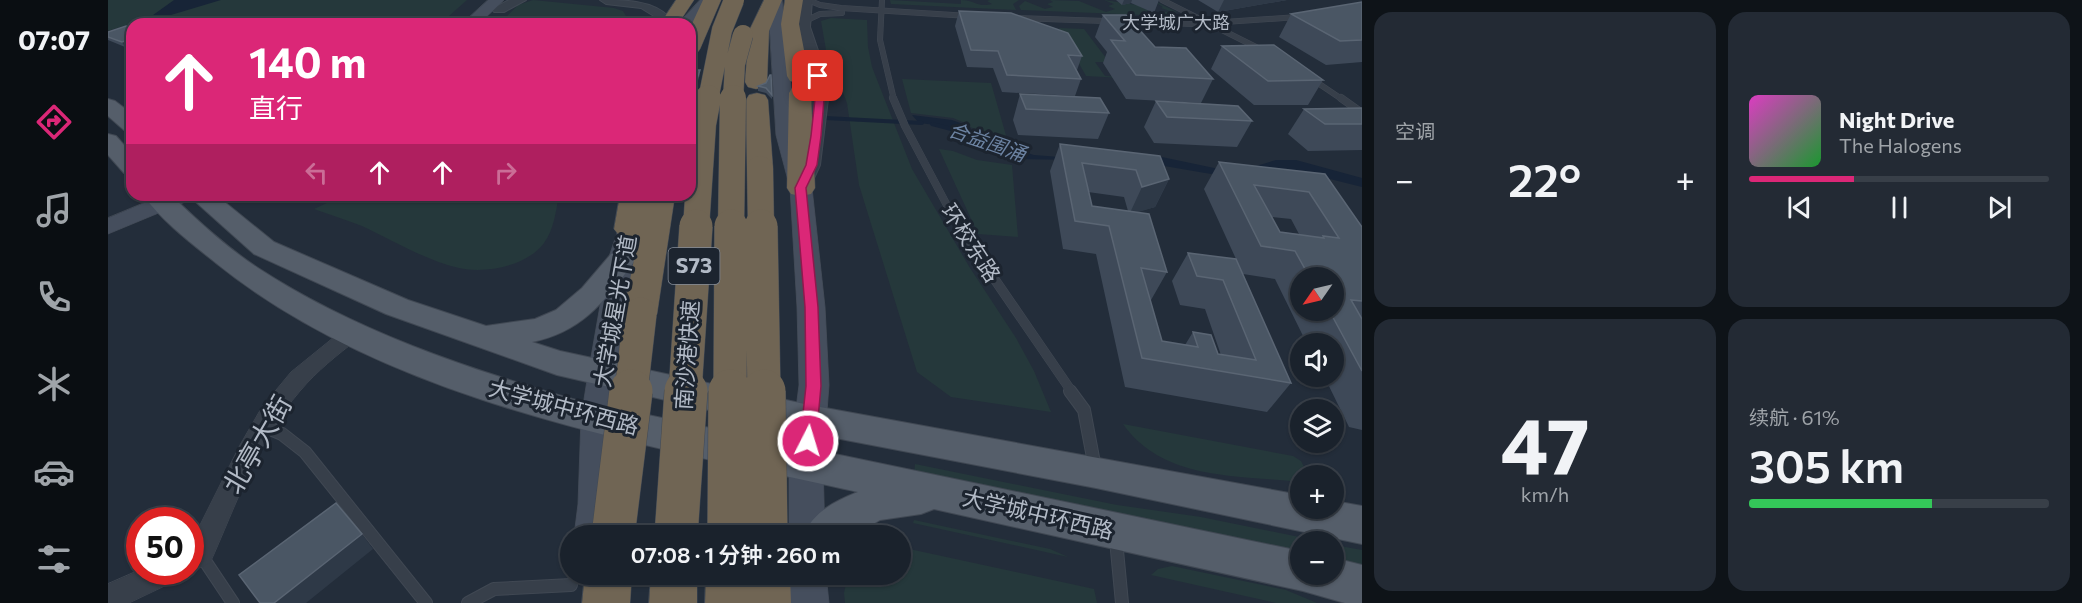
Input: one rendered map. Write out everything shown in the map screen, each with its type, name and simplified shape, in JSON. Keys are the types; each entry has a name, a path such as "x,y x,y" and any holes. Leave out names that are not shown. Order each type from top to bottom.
{"highway":[{"path":"666,18 686,0"},
{"path":"696,34 710,0"},
{"name":"南沙港快速","path":"677,525 703,124 722,30 734,0"},
{"name":"南沙港快速","path":"729,525 731,134 735,64 756,0"},
{"path":"766,525 757,91 759,31 774,0"},
{"path":"794,0 790,24 799,84 802,134 801,188"},
{"path":"629,229 633,201"},
{"path":"614,525 640,315 660,201"},
{"path":"673,603 674,585"},
{"path":"729,585 729,603"},
{"path":"767,585 767,603"}],"main road":[{"path":"692,18 710,0"},
{"path":"774,0 786,135 801,188 812,307 814,386 806,464 807,525"},
{"path":"480,18 501,3"},
{"path":"487,18 501,3"},
{"path":"108,105 126,120"},
{"path":"108,141 126,161"},
{"path":"108,217 153,201"},
{"path":"108,227 157,201"},
{"name":"大学城中环西路","path":"168,201 238,269 298,307 351,334 484,387 597,418 1290,570"},
{"name":"大学城中环西路","path":"208,201 264,248 397,307 557,363 809,419 1096,472 1362,525"},
{"name":"大学城星光下道","path":"593,525 596,504 597,418 603,374 621,260 638,201"},
{"path":"480,337 537,331 567,319 595,293 621,260"},
{"path":"836,525 870,504 904,497 954,496"},
{"path":"1344,582 1362,586"},
{"path":"808,585 809,603"}],"street":[{"path":"501,3 520,0"},
{"path":"606,0 651,6 659,11 661,18"},
{"path":"665,18 676,0"},
{"path":"801,188 811,165 820,99 818,76 802,22 807,0"},
{"path":"628,201 629,229"},
{"name":"北亭大街","path":"204,539 263,426 284,395 298,379 351,334"},
{"path":"108,598 136,585"}],"lane":[{"path":"807,0 826,7 971,16"},
{"name":"环校东路","path":"882,0 880,12 883,54 892,95 899,113 940,196 970,246 1052,360 1084,410 1096,472"},
{"path":"1162,0 1270,54"},
{"path":"802,22 820,14 880,12"},
{"name":"大学城广大路","path":"1005,17 1214,24 1307,16"},
{"path":"1306,76 1362,113"},
{"path":"263,426 282,434 305,452 426,603"},
{"path":"1115,531 1122,603"},
{"name":"北亭大街","path":"204,567 233,603"},
{"path":"468,603 494,589 591,588"}],"shaded area":[{"path":"108,0 467,0 447,18 126,18 126,25 108,31"},
{"path":"533,0 614,8 623,11 626,16 625,18 505,18 518,5"},
{"path":"890,0 961,4 961,0 983,5 992,4 987,1 990,0 1019,0 1013,4 1016,10 891,4"},
{"path":"1050,0 1079,1 1106,12 1115,9 1108,6 1114,4 1104,0 1137,5 1155,14 1170,11 1161,8 1163,7 1152,0 1177,12 1170,16 1021,10 1019,6 1025,1 1045,9 1053,7 1047,4 1053,2"},
{"path":"831,18 867,20 868,47 872,67 912,169 970,268 1016,338 1034,371 1051,412 951,397 917,372 859,185 847,103 826,50 821,21"},
{"path":"1059,28 1084,29 1109,62 1095,62 1105,76 1177,81 1086,76"},
{"path":"902,79 991,83 1009,146 985,137 965,123 953,118 911,113"},
{"path":"939,149 953,151 977,160 1012,165 1018,237 978,234"},
{"path":"331,201 558,201 550,232 537,251 517,263 481,270 447,265 362,226 314,209"},
{"path":"1123,424 1293,456 1303,465 1290,465 1290,481 1228,476 1180,466 1140,443"},
{"path":"915,464 1117,505 1201,517 1290,535 1290,557 914,478"},
{"path":"914,520 1050,549 1068,557 913,523"},
{"path":"1344,547 1362,550 1362,572 1344,568"},
{"path":"911,549 1094,589 1097,603 845,603 846,585 911,585"},
{"path":"1172,566 1286,590 1317,603 1276,603 1151,575 1158,569"}],"water":[{"path":"174,0 221,0 171,15 153,15"},
{"path":"912,115 952,120 963,124 986,140 1034,155 1157,156 1219,169 1253,167 1276,160 1296,160 1362,178 1362,187 1314,175 1211,174 1135,161 1012,159 985,150 966,136 944,126 919,123"}],"building":[{"path":"1362,2 1362,40 1340,41 1291,14"},
{"path":"959,11 1011,13 1068,33 1082,56 1068,55 1081,79 1007,75 998,51 971,50"},
{"path":"1103,15 1126,15 1155,47 1186,48 1213,79 1136,75 1111,40 1125,41"},
{"path":"126,26 126,41 122,42 108,37 108,32"},
{"path":"1274,45 1323,80 1268,81 1222,46"},
{"path":"696,70 700,70 696,83"},
{"path":"770,75 772,95 766,88 758,86 766,83"},
{"path":"1020,94 1100,98 1109,113 1026,109"},
{"path":"1156,101 1238,106 1252,121 1167,117"},
{"path":"1362,108 1362,124 1325,124 1304,109"},
{"path":"1060,144 1160,156 1169,179 1142,187 1136,170 1082,163 1092,206 1149,214 1167,272 1141,268 1162,341 1198,347 1193,332 1211,335 1218,354 1256,360 1223,280 1197,276 1188,253 1236,259 1290,383 1142,358 1109,226 1075,221"},
{"path":"1219,162 1325,174 1362,227 1362,301 1351,300 1362,319 1362,371 1344,338 1344,333 1341,333 1335,321 1344,321 1344,267 1304,267 1295,251 1261,246","holes":["1254,185 1309,192 1339,238 1280,232"]},
{"path":"336,503 362,534 274,603 260,603 239,575"}],"waterway":[{"name":"合益围涌","path":"825,118 922,123"},
{"name":"合益围涌","path":"932,124 955,130"}],"route":[{"path":"808,441 814,386 812,307 801,188 811,165 816,136 820,99 818,76"}]}
